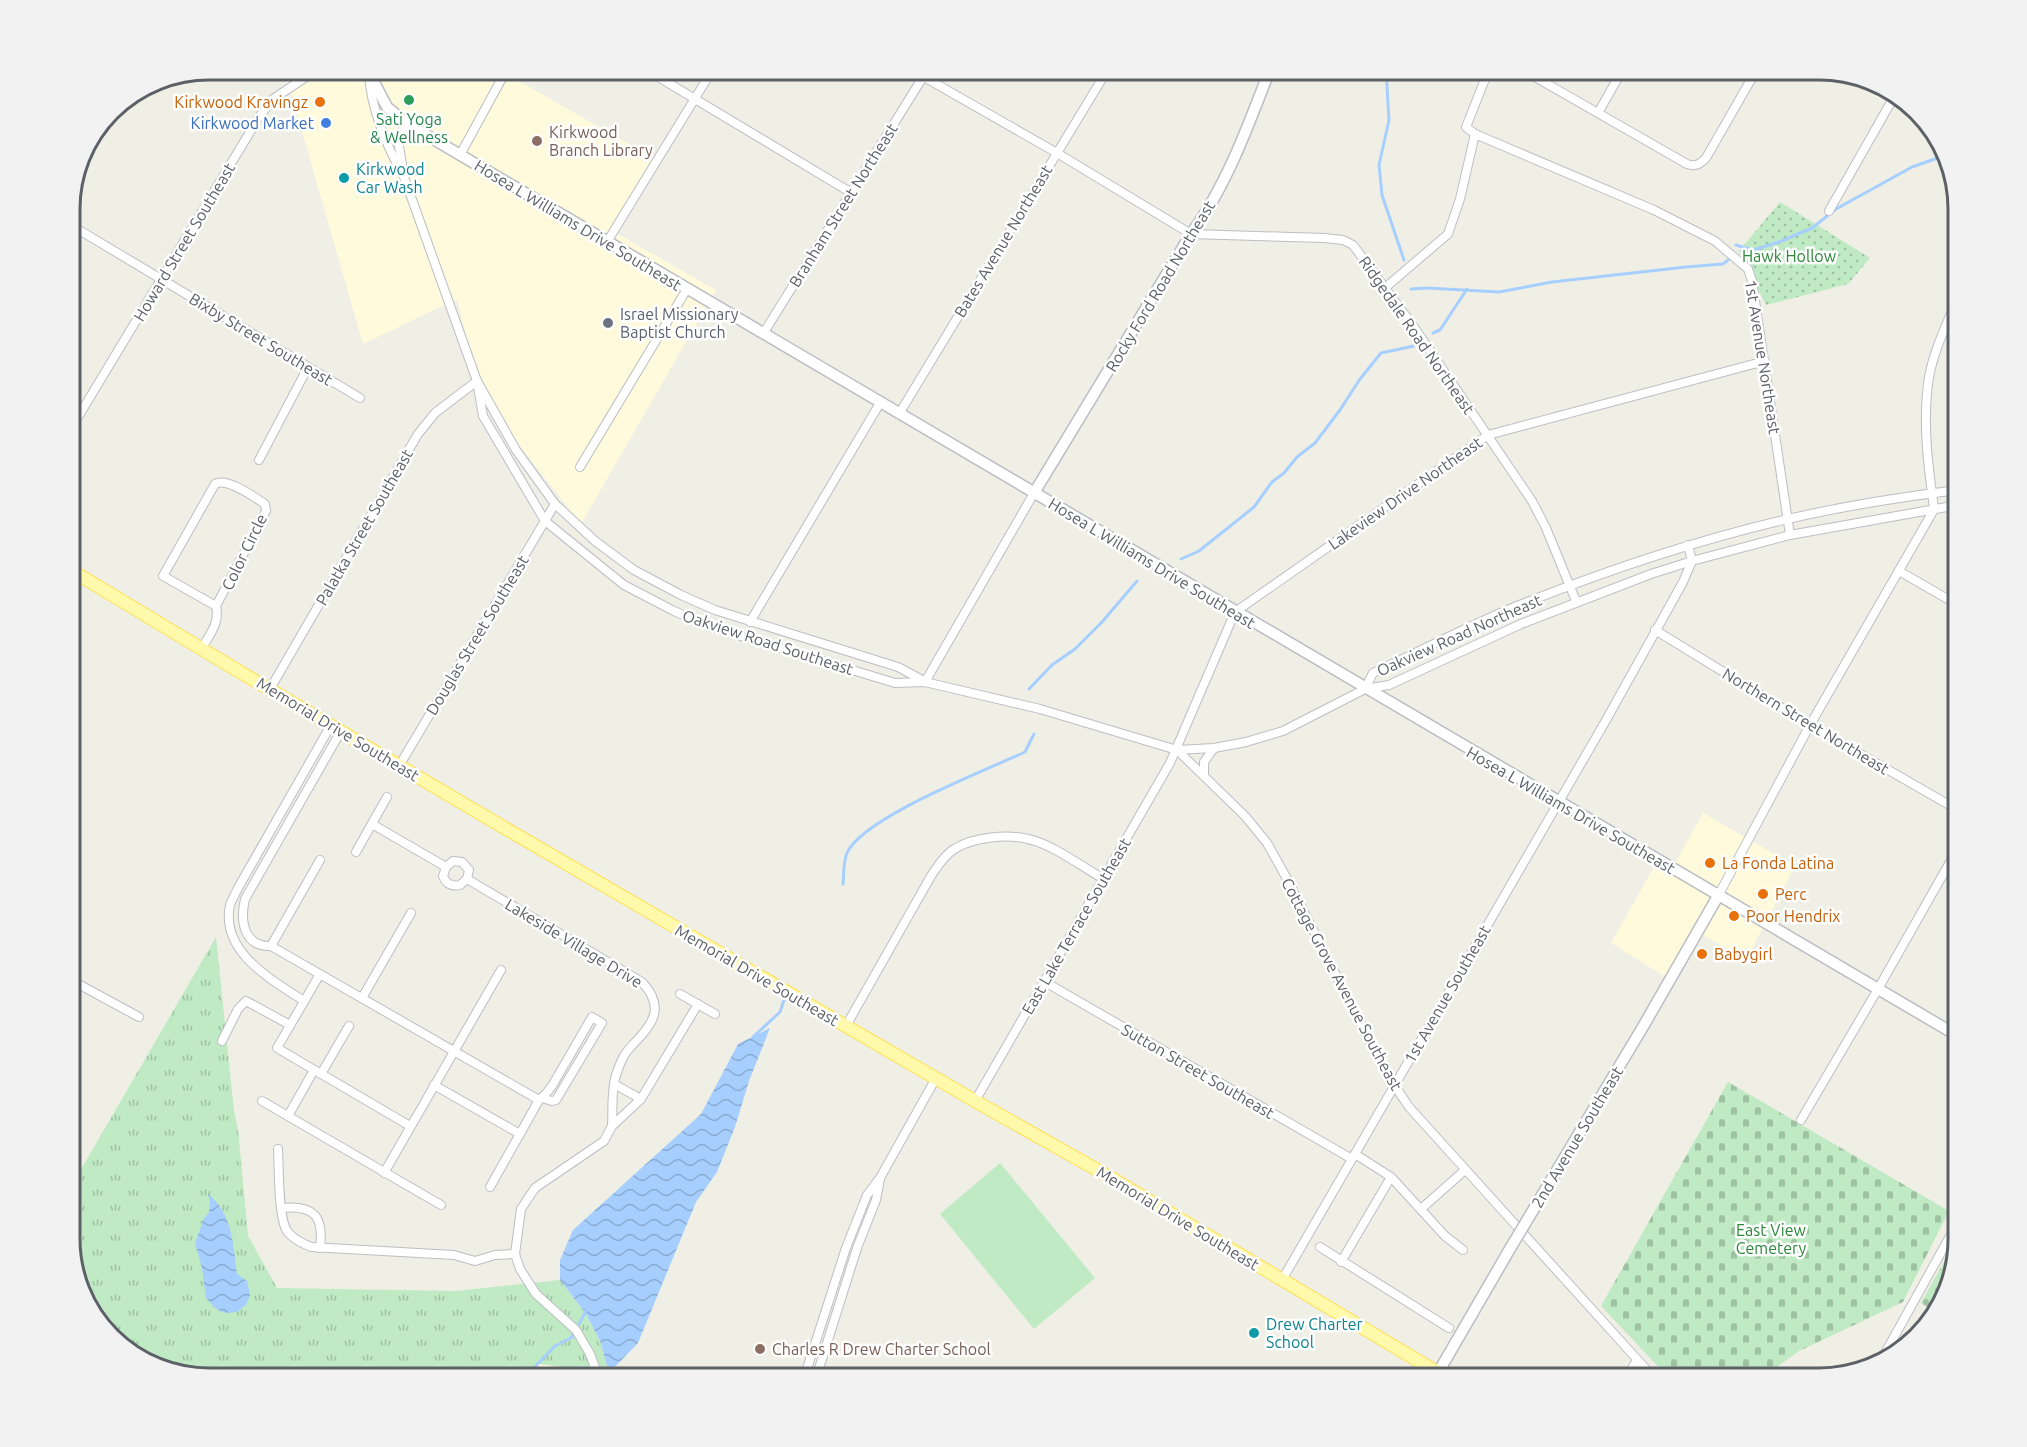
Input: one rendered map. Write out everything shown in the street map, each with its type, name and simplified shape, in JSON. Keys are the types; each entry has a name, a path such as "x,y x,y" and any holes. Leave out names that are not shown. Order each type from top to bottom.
{"main road":[{"name":"Memorial Drive Southeast","path":"80,575 399,766 1108,1176 1427,1368"}],"street":[{"name":"Howard Street Southeast","path":"80,414 259,117 273,99 302,80"},
{"name":"Oakview Road Southeast","path":"369,80 378,117 395,161 404,177 477,381 516,450 555,504 595,541 634,570 681,595 715,610 898,667 925,682"},
{"name":"Hosea L Williams Drive Southeast","path":"372,80 387,107 406,123 1948,1030"},
{"path":"460,155 501,80"},
{"path":"663,80 850,192"},
{"path":"607,242 707,80"},
{"name":"Branham Street Northeast","path":"763,334 921,80"},
{"name":"Ridgedale Road Northeast","path":"928,80 1057,153 1191,234 1343,240 1353,245 1386,288 1532,501 1546,528 1576,601"},
{"name":"Bates Avenue Northeast","path":"899,414 1101,80"},
{"name":"Rocky Ford Road Northeast","path":"1034,494 1213,200 1266,80"},
{"path":"1386,288 1448,234 1460,199 1474,134 1466,127 1485,80"},
{"path":"1540,80 1694,166 1706,158 1751,80"},
{"path":"1598,113 1617,80"},
{"path":"1829,211 1891,102"},
{"name":"Oakview Road Southeast","path":"404,177 398,140 406,123"},
{"name":"1st Avenue Northeast","path":"1474,134 1654,210 1715,241 1748,269 1765,361 1790,535"},
{"name":"Bixby Street Southeast","path":"80,231 360,398"},
{"path":"580,467 687,289"},
{"path":"1718,896 1810,725 1934,508 1927,463 1927,401 1934,357 1948,322"},
{"name":"Lakeview Drive Northeast","path":"1235,612 1488,435 1765,361"},
{"path":"259,460 308,367"},
{"name":"Oakview Road Southeast","path":"477,381 483,416 545,521 624,585 708,626 894,683 925,682 1040,709 1177,750 1214,748 1284,731 1365,689"},
{"name":"Palatka Street Southeast","path":"270,689 417,434 435,413 477,381"},
{"path":"750,621 880,403"},
{"name":"Color Circle","path":"202,648 217,623 219,616 216,606 163,576 215,484 219,482 228,483 265,504 266,511 216,606"},
{"name":"Oakview Road Northeast","path":"1365,689 1373,673 1514,607 1688,545 1835,509 1948,491"},
{"path":"925,682 1034,494"},
{"name":"Douglas Street Southeast","path":"399,766 555,504"},
{"name":"Oakview Road Northeast","path":"1365,689 1389,685 1576,601 1692,561 1790,535 1948,506"},
{"path":"1558,802 1683,582 1692,561 1688,545"},
{"path":"1899,571 1948,600"},
{"name":"East Lake Terrace Southeast","path":"975,1101 1177,750 1235,612"},
{"name":"Northern Street Northeast","path":"1655,630 1810,725 1948,804"},
{"path":"336,728 245,899 242,913 243,923 253,942 271,946 540,1099"},
{"path":"304,1001 264,974 232,938 230,905 238,888 336,728"},
{"path":"1204,776 1204,762 1214,748"},
{"name":"Cottage Grove Avenue Southeast","path":"1177,750 1245,816 1267,843 1395,1087 1425,1126 1645,1368"},
{"path":"356,852 387,797"},
{"name":"1st Avenue Southeast","path":"1282,1280 1558,802"},
{"name":"Lakeside Village Drive","path":"372,824 446,867"},
{"path":"846,1026 931,876 942,860 955,849 976,841 1013,837 1030,839 1102,878"},
{"path":"271,946 320,861"},
{"name":"Lakeside Village Drive","path":"453,861 462,862 469,870 467,879 460,885 451,885 443,876 446,867 453,861"},
{"path":"1801,1120 1948,866"},
{"name":"Lakeside Village Drive","path":"467,879 642,982 650,991 654,1012 650,1026 623,1057 614,1084 612,1126"},
{"name":"2nd Avenue Southeast","path":"1444,1368 1528,1217 1644,1025 1718,896"},
{"path":"362,999 411,913"},
{"path":"243,952 253,942"},
{"path":"384,1173 501,970"},
{"path":"320,974 277,1048 410,1126"},
{"name":"Sutton Street Southeast","path":"1045,982 1391,1177 1445,1236 1463,1250"},
{"path":"80,985 139,1017"},
{"path":"680,994 715,1014"},
{"path":"222,1041 238,1009 246,1001 290,1025"},
{"path":"594,1368 583,1340 566,1319 536,1294 520,1269 515,1254 517,1224 521,1209 526,1198 546,1179 604,1141 612,1126 641,1099 698,1004"},
{"path":"490,1186 540,1099 552,1086 592,1017 602,1023"},
{"path":"288,1116 349,1026"},
{"path":"807,1368 846,1248 867,1195 880,1178 936,1078"},
{"path":"614,1084 641,1099"},
{"path":"434,1085 520,1134"},
{"path":"262,1101 441,1205"},
{"path":"278,1149 285,1229 292,1237 311,1247 454,1255 475,1261 495,1255 515,1254"},
{"path":"1421,1209 1465,1170"},
{"path":"1341,1262 1391,1177"},
{"path":"819,1368 857,1248 876,1200 880,1178"},
{"path":"282,1208 307,1209 316,1215 321,1225 320,1248"},
{"path":"1889,1347 1948,1240"},
{"path":"1320,1247 1449,1328"},
{"path":"1632,1368 1637,1360"}],"shaded area":[{"path":"287,80 517,80 660,162 616,233 716,290 581,524 481,397 457,299 363,344"},
{"path":"1703,813 1795,866 1746,960 1696,931 1669,979 1611,943 1658,860 1673,867"},
{"path":"539,1364 570,1368 536,1368"}],"green space":[{"name":"Hawk Hollow","path":"1780,202 1870,258 1848,284 1766,305 1739,251"},
{"path":"216,937 248,1236 277,1288 455,1291 560,1280 586,1314 600,1341 608,1368 570,1368 539,1364 536,1368 208,1368 167,1361 137,1346 117,1330 101,1310 89,1288 80,1247 80,1171"},
{"name":"East View Cemetery","path":"1728,1082 1948,1210 1903,1302 1799,1351 1776,1368 1660,1368 1601,1306"},
{"path":"1000,1163 1095,1278 1034,1329 940,1214"},
{"path":"1945,1260 1941,1280 1934,1296 1928,1307 1921,1303"}],"water":[{"path":"770,1028 717,1172 696,1202 638,1343 614,1368 608,1368 600,1341 586,1314 560,1280 560,1260 573,1230 701,1114 738,1044"},
{"path":"208,1194 223,1211 233,1241 237,1274 247,1281 250,1295 246,1305 237,1312 224,1313 215,1308 206,1298 202,1268 195,1244 203,1220 209,1212"}],"waterway":[{"path":"1387,80 1389,120 1379,165 1382,195 1404,260"},
{"path":"1736,245 1753,250 1812,228 1836,209 1912,167 1937,158"},
{"path":"1411,289 1499,292 1552,282 1723,264 1728,260"},
{"path":"1433,333 1440,330 1467,289"},
{"path":"1181,559 1199,551 1254,507 1272,482 1315,443 1381,353 1414,346"},
{"path":"1029,689 1052,665 1075,649 1137,581"},
{"path":"843,884 847,853 858,839 900,810 956,782 1025,752 1034,734"},
{"path":"753,1037 780,1012 784,1000"},
{"path":"534,1368 555,1346 571,1338 586,1311"}],"place":[{"name":"Sati Yoga & Wellness","path":"409,100"},
{"name":"Kirkwood Kravingz","path":"320,102"},
{"name":"Kirkwood Market","path":"326,123"},
{"name":"Kirkwood Branch Library","path":"537,141"},
{"name":"Kirkwood Car Wash","path":"344,178"},
{"name":"Israel Missionary Baptist Church","path":"608,323"},
{"name":"La Fonda Latina","path":"1710,863"},
{"name":"Perc","path":"1763,894"},
{"name":"Poor Hendrix","path":"1734,916"},
{"name":"Babygirl","path":"1702,954"},
{"name":"Drew Charter School","path":"1254,1333"},
{"name":"Charles R Drew Charter School","path":"760,1349"}]}
